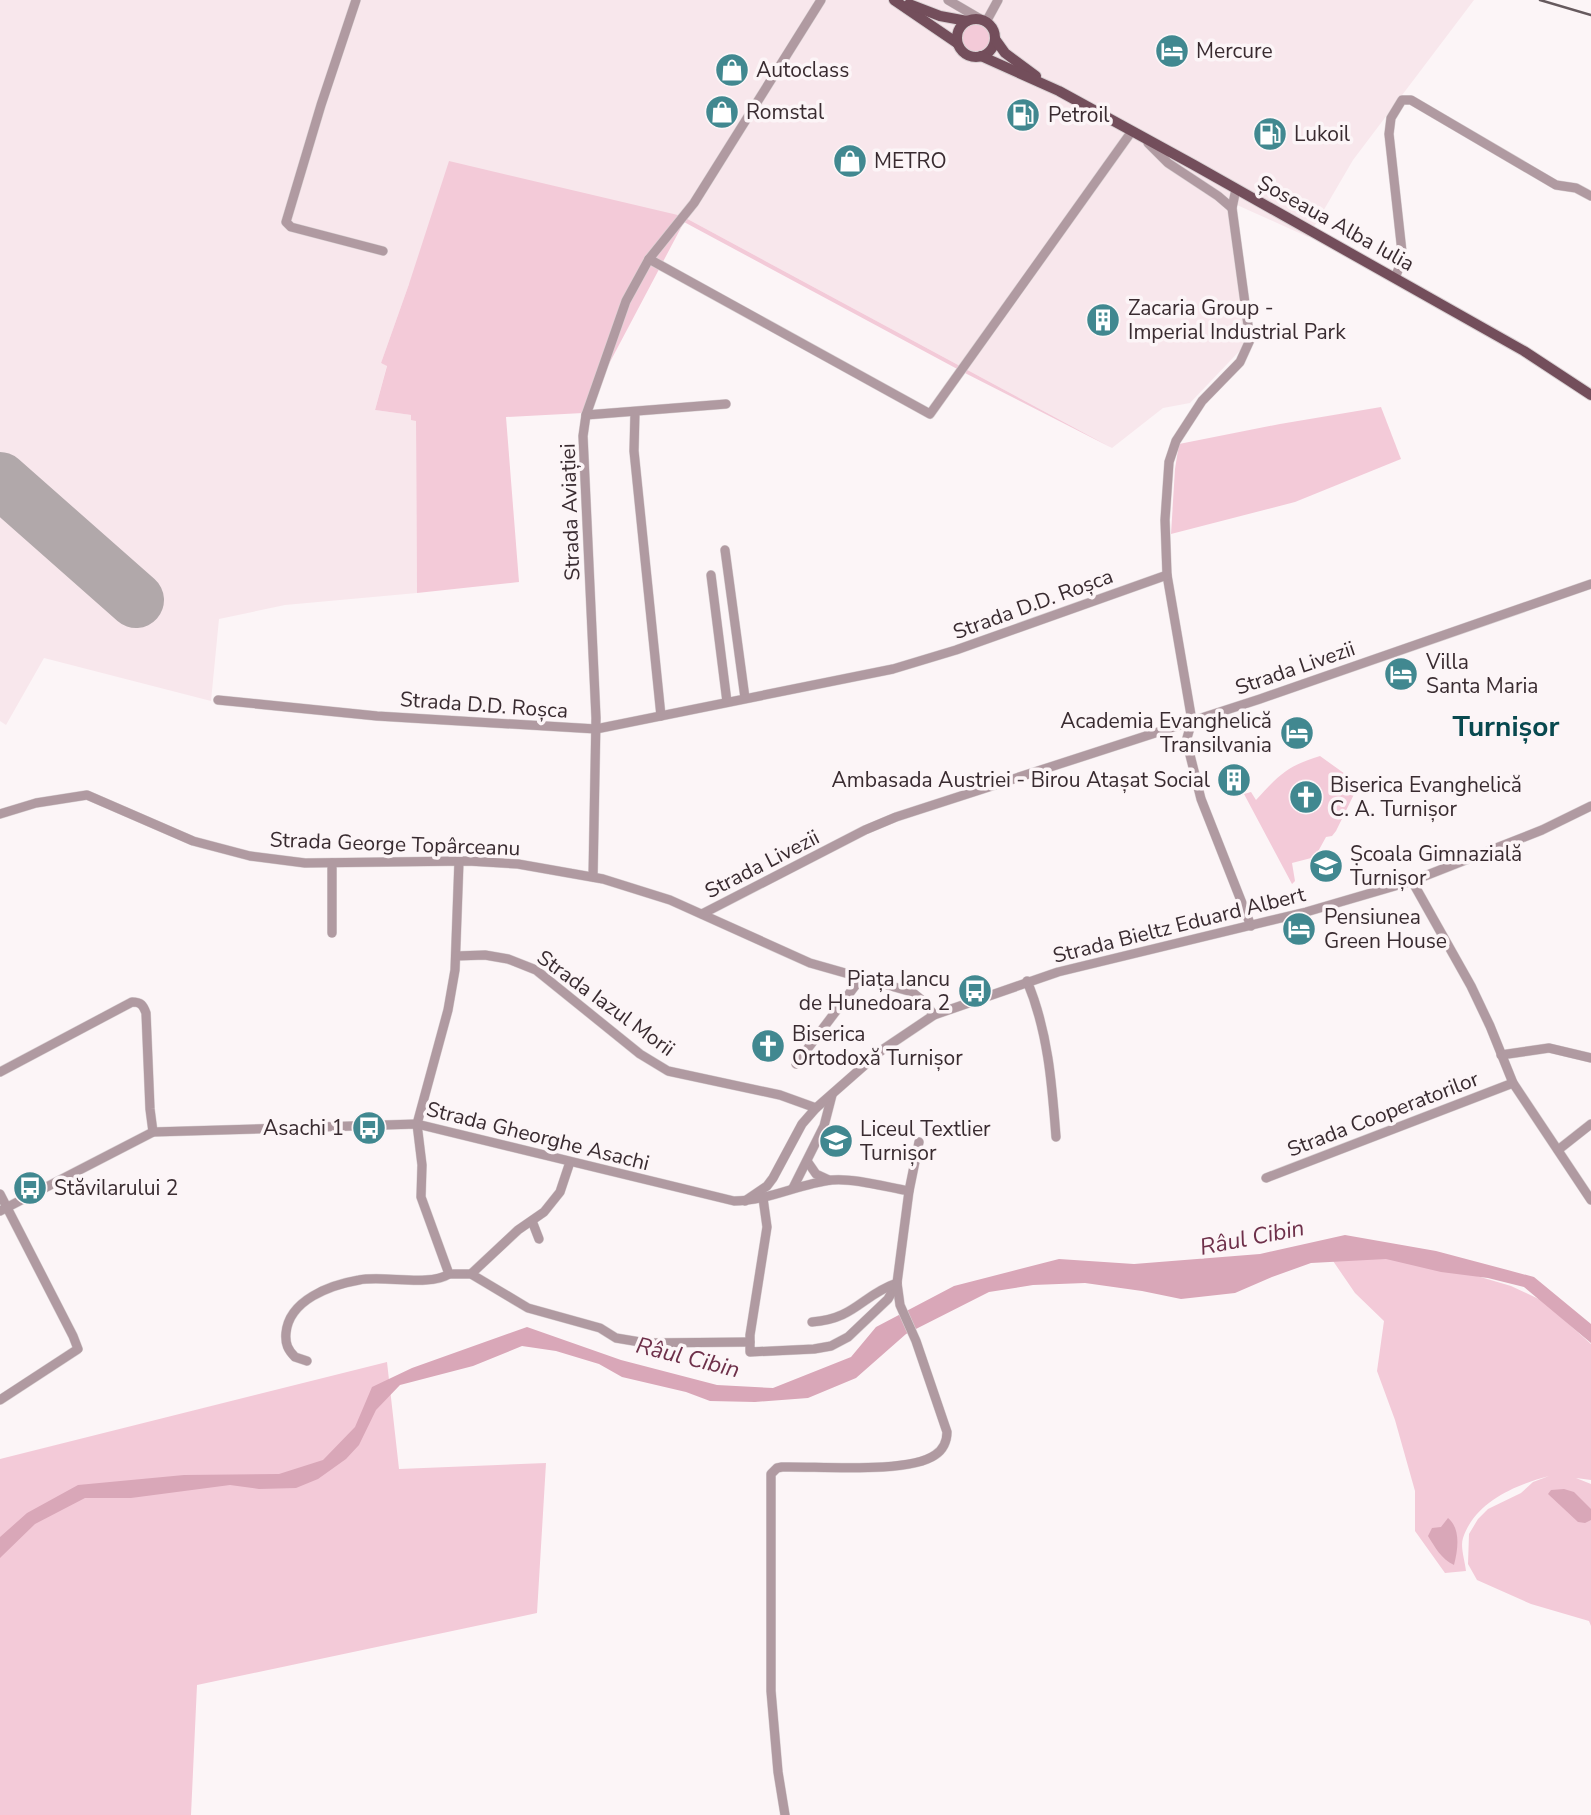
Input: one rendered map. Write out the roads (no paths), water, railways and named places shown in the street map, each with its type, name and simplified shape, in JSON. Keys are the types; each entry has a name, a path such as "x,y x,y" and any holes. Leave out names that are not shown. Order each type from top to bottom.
{"main road":[{"path":"894,0 957,43 968,55 981,56 990,50 995,39 993,29 984,21 940,16 900,0"},
{"path":"957,43 958,30 967,17"},
{"name":"Șoseaua Alba Iulia","path":"995,39 1012,59 1059,91"},
{"name":"Șoseaua Alba Iulia","path":"981,56 1059,91 1136,133 1524,351 1591,395"}],"street":[{"path":"356,0 286,222 291,227 383,251"},
{"name":"Strada Aviației","path":"593,877 596,729 583,436 586,415 626,301 649,259 694,203 821,0"},
{"path":"948,0 967,17"},
{"path":"984,21 998,0"},
{"path":"1395,278 1402,252 1389,134 1391,118 1402,100 1410,100 1556,185 1576,188 1591,196"},
{"path":"649,259 930,414 1136,133 1168,163 1219,196 1232,208"},
{"path":"1236,189 1232,208 1251,337 1240,362 1202,401 1175,440 1169,462 1165,520 1167,575 1192,721 1187,738 1188,747 1201,799 1251,926"},
{"path":"586,415 726,404"},
{"path":"635,412 634,452 661,716"},
{"path":"725,550 745,698"},
{"path":"711,575 727,702"},
{"name":"Strada D.D. Roșca","path":"218,700 377,716 596,729 892,669 956,650 1167,575"},
{"name":"Strada Livezii","path":"702,914 865,830 896,817 1192,721 1591,584"},
{"name":"Strada George Topârceanu","path":"0,814 36,803 87,795 158,827 221,849 285,861 458,861 518,864 593,877 670,900 810,963 912,992 934,1015"},
{"name":"Strada Bieltz Eduard Albert","path":"745,1201 767,1186 802,1124 816,1108 890,1044 934,1015 1027,981 1356,899 1412,881 1542,830 1591,806"},
{"path":"449,1274 421,1197 422,1165 417,1124 448,1010 456,956 458,861"},
{"path":"331,863 332,933"},
{"path":"1412,881 1471,986 1513,1083 1591,1200"},
{"name":"Strada Iazul Morii","path":"456,956 485,955 509,959 536,970 640,1054 668,1071 780,1095 816,1108"},
{"path":"796,1064 861,978"},
{"path":"1027,981 1039,1011 1045,1041 1056,1136"},
{"path":"0,1072 132,1002 138,1002 146,1013 153,1132 3,1209"},
{"path":"1501,1055 1549,1048 1591,1058"},
{"name":"Strada Cooperatorilor","path":"1266,1178 1513,1083"},
{"path":"793,1188 824,1126 832,1094"},
{"name":"Strada Gheorghe Asachi","path":"153,1132 417,1124 722,1199 745,1201 831,1181"},
{"path":"1558,1150 1591,1124"},
{"path":"785,1815 778,1772 771,1691 771,1474 782,1467 901,1465 928,1459 940,1451 947,1440 947,1432 916,1341 901,1305 897,1283 909,1191 919,1142"},
{"path":"807,1161 816,1174 831,1181 909,1191"},
{"path":"471,1274 518,1230 544,1212 560,1192 570,1162"},
{"path":"0,1194 3,1209 74,1336 78,1349 0,1400"},
{"path":"763,1198 767,1227 750,1352 831,1346 856,1330 888,1299 897,1283"},
{"path":"532,1221 539,1239"},
{"path":"307,1361 300,1360 288,1351 285,1337 290,1318 302,1303 360,1279 435,1280 449,1274 471,1274 527,1308 600,1328 616,1338 646,1343 750,1342"},
{"path":"812,1322 843,1316 878,1291 897,1283"},
{"path":"843,1316 856,1330"}],"railway":[{"path":"1540,0 1591,15"}],"place":[{"name":"Mercure","path":"1172,51"},
{"name":"Autoclass","path":"732,70"},
{"name":"Romstal","path":"722,112"},
{"name":"Petroil","path":"1023,115"},
{"name":"Lukoil","path":"1270,134"},
{"name":"METRO","path":"850,161"},
{"name":"Zacaria Group - Imperial Industrial Park","path":"1103,320"},
{"name":"Villa Santa Maria","path":"1401,674"},
{"name":"Academia Evanghelică Transilvania","path":"1297,733"},
{"name":"Ambasada Austriei - Birou Atașat Social","path":"1234,780"},
{"name":"Biserica Evanghelică C. A. Turnișor","path":"1306,797"},
{"name":"Școala Gimnazială Turnișor","path":"1326,866"},
{"name":"Pensiunea Green House","path":"1299,929"},
{"name":"Piața Iancu de Hunedoara 2","path":"975,991"},
{"name":"Biserica Ortodoxă Turnișor","path":"768,1046"},
{"name":"Asachi 1","path":"369,1128"},
{"name":"Liceul Textlier Turnișor","path":"836,1141"},
{"name":"Stăvilarului 2","path":"30,1188"}],"district":[{"name":"Turnișor","path":"1506,726"}],"water label":[{"name":"Râul Cibin","path":"1252,1237"},
{"name":"Râul Cibin","path":"688,1357"}]}
